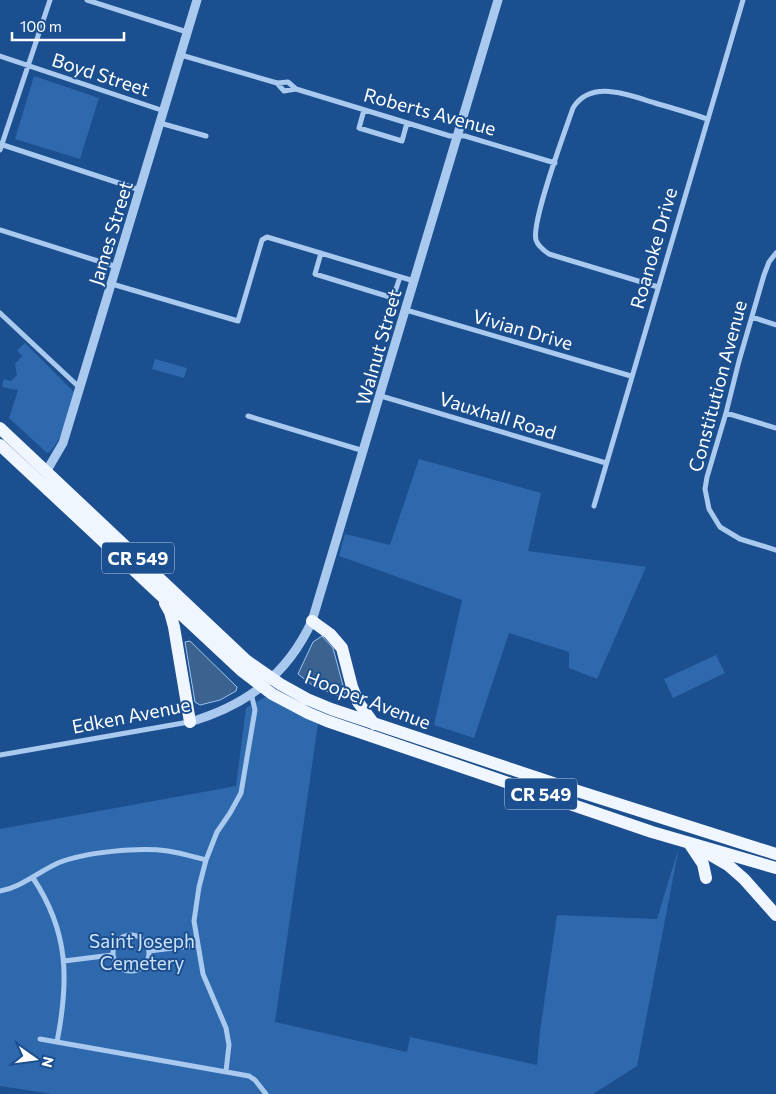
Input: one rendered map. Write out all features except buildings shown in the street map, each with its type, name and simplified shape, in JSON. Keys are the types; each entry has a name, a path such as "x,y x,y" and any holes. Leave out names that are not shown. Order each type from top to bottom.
{"main road":[{"name":"Hooper Avenue","path":"0,428 247,661 261,686 307,699 374,724 776,854"},
{"name":"Hooper Avenue","path":"0,445 242,671 261,686 308,714 662,835 776,868"},
{"path":"161,596 170,612 174,627 190,722"},
{"path":"312,621 330,634 342,648 358,702 374,724"},
{"path":"568,788 652,824 658,828 662,835"},
{"path":"689,843 704,864 706,878"},
{"path":"689,843 728,865 744,879 776,915"}],"street":[{"path":"50,0 1,146 140,190"},
{"path":"87,0 187,32"},
{"name":"James Street","path":"46,472 63,443 197,0"},
{"name":"Walnut Street","path":"261,686 282,669 299,648 312,621 381,396 498,0"},
{"name":"Roanoke Drive","path":"594,506 743,0"},
{"name":"Roberts Avenue","path":"181,55 276,83 288,82 296,89 364,110 454,137 465,136 555,163"},
{"name":"Boyd Street","path":"0,56 164,111"},
{"name":"Roberts Avenue","path":"276,83 284,91 296,89"},
{"path":"658,287 549,254 539,246 535,233 537,218 573,108 578,99 588,94 611,91 708,119"},
{"path":"364,110 358,128 402,141 408,123"},
{"path":"160,123 206,136"},
{"path":"0,230 117,267"},
{"path":"112,284 238,321 262,240 267,237 414,281"},
{"path":"321,253 316,274 393,298 400,277"},
{"name":"Constitution Avenue","path":"776,253 769,262 764,275 705,489 709,509 720,527 730,534 776,550"},
{"name":"Vivian Drive","path":"406,310 631,376"},
{"path":"0,313 80,388"},
{"path":"752,318 776,325"},
{"name":"Vauxhall Road","path":"381,396 606,463"},
{"path":"726,413 776,428"},
{"path":"248,416 364,451"},
{"path":"226,1071 229,1045 226,1028 203,974 194,921 199,887 206,860 217,832 241,793 254,710 261,686"},
{"name":"Edken Avenue","path":"0,755 190,722 233,705 261,686"},
{"path":"0,892 11,889 70,858 140,850 169,852 206,860"},
{"path":"33,878 44,894 59,932 64,961 64,1003 57,1042"},
{"path":"129,934 140,937 148,945 149,951 146,963 142,968 130,971 118,966 112,955 114,944 118,939 129,934"},
{"path":"149,951 198,945"},
{"path":"64,961 112,955"},
{"path":"40,1039 249,1076 255,1080 266,1094"}],"green space":[{"path":"34,76 99,98 80,159 15,139"},
{"path":"25,343 74,392 60,436 52,450 47,453 9,418 18,390 2,387 4,379 11,381 17,375 15,364 22,356 17,350"},
{"path":"155,359 187,368 184,378 152,369"},
{"path":"419,459 541,493 528,551 646,567 597,679 569,668 569,652 509,633 474,738 434,725 462,600 339,556 345,534 390,545"},
{"path":"716,655 725,673 673,698 664,679"},
{"name":"Saint Joseph Cemetery","path":"265,697 318,724 275,1022 407,1052 410,1037 537,1065 540,1031 557,915 657,919 679,847 637,1066 593,1094 52,1094 0,1086 0,829 236,786 246,708"}],"shaded area":[{"path":"322,636 333,648 346,697 343,698 312,685 298,674 313,642"},
{"path":"190,641 237,687 236,691 220,700 200,705 195,702 185,642"}]}
